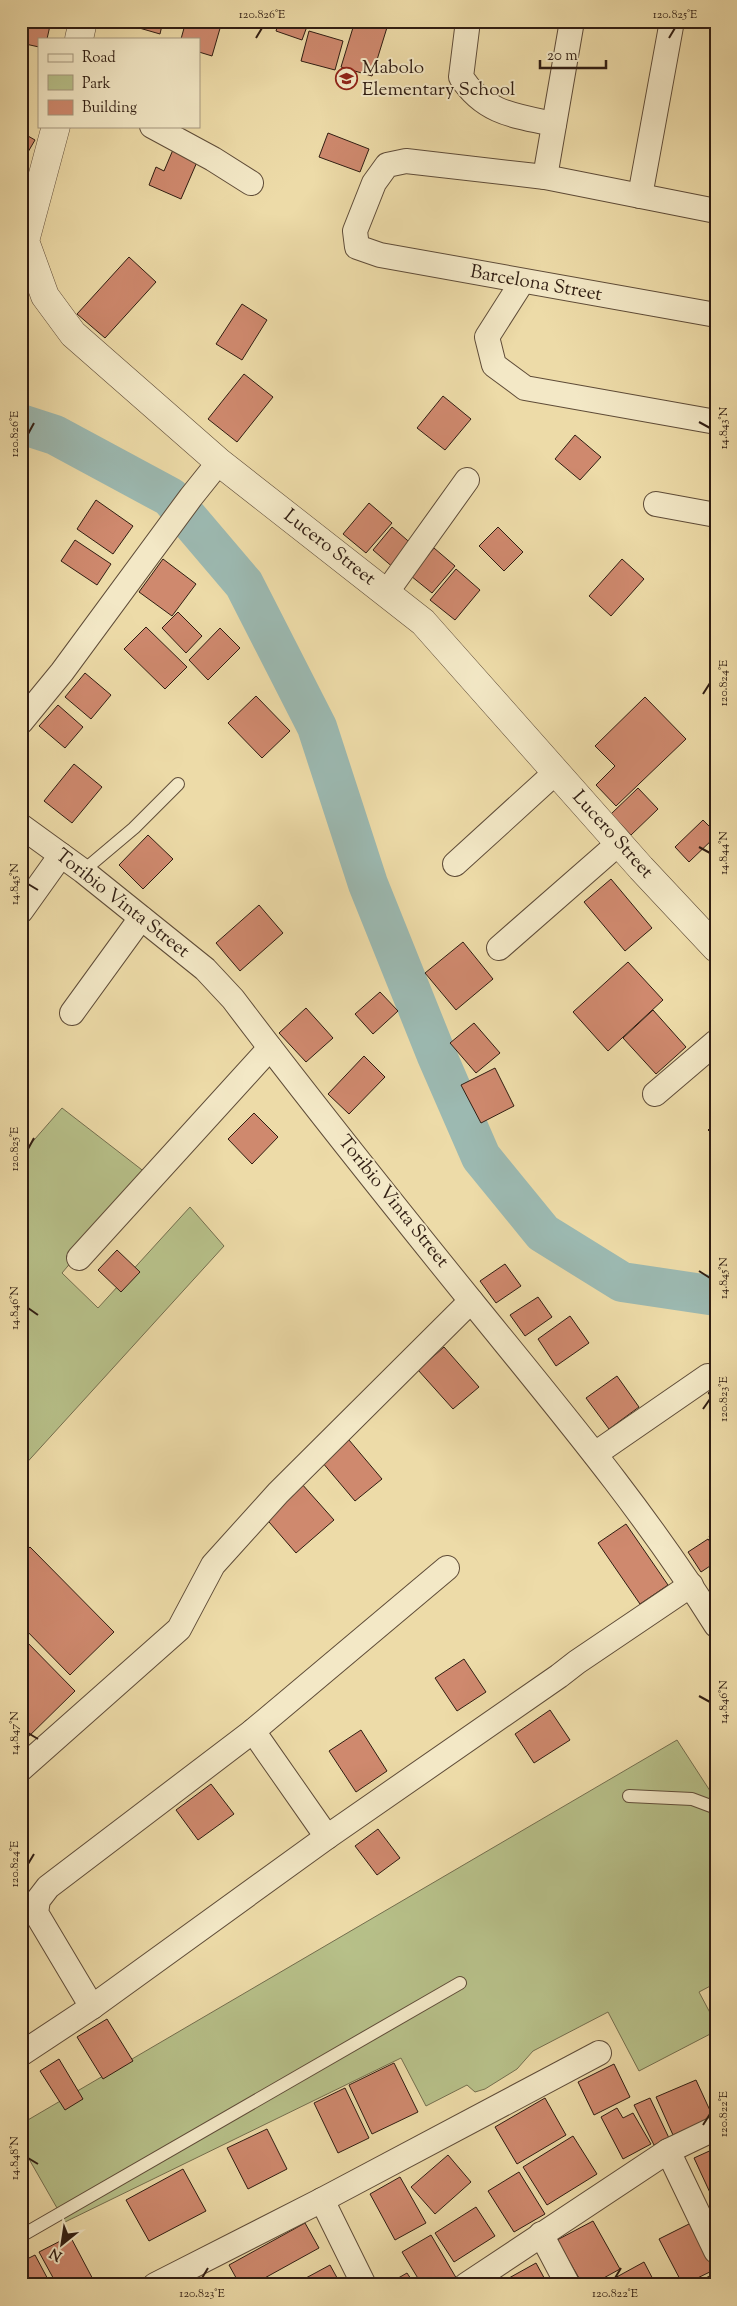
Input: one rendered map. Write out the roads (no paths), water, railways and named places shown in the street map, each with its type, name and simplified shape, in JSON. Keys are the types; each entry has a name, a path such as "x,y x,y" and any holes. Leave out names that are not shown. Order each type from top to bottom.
{"street":[{"path":"78,38 83,21"},
{"path":"468,21 461,77 470,91 480,100 507,115 554,124"},
{"path":"572,21 545,177 716,211"},
{"path":"640,196 672,21"},
{"name":"Lucero Street","path":"55,128 23,240 45,296 73,334 220,462 423,622 619,843 716,948"},
{"path":"156,128 251,182"},
{"name":"Barcelona Street","path":"545,177 406,161 387,165 374,183 355,231 357,247 380,255 522,282 716,315"},
{"path":"522,282 487,338 494,365 525,388 716,422"},
{"path":"21,722 165,535 191,497 220,462"},
{"path":"386,593 467,480"},
{"path":"656,504 716,515"},
{"path":"455,864 556,772"},
{"name":"Toribio Vinta Street","path":"21,826 83,871 205,970 233,999 472,1302 595,1454 714,1619"},
{"path":"499,948 619,843"},
{"path":"21,911 61,855"},
{"path":"72,1013 141,918"},
{"path":"655,1094 716,1042"},
{"path":"79,1258 270,1048"},
{"path":"21,1769 179,1629 213,1565 278,1493 330,1444 472,1302"},
{"path":"595,1454 708,1376"},
{"path":"92,2007 29,1906 38,1900 48,1887 253,1731 447,1568"},
{"path":"21,2054 92,2007 327,1837 559,1676 576,1662 691,1585"},
{"path":"253,1731 327,1837"},
{"path":"155,2285 322,2200 599,2053"},
{"path":"466,2285 668,2151 716,2128"},
{"path":"668,2151 716,2251"},
{"path":"322,2200 364,2285"},
{"path":"541,2234 568,2285"}],"lane":[{"path":"83,871 134,828 178,784"},
{"path":"629,1796 692,1799 716,1808"},
{"path":"21,2236 460,1982"}],"waterway":[{"path":"21,424 55,435 170,497 244,584 317,727 368,884 437,1056 481,1157 543,1233 622,1282 716,1296"}],"place":[{"name":"Mabolo Elementary School","path":"346,79"}]}
